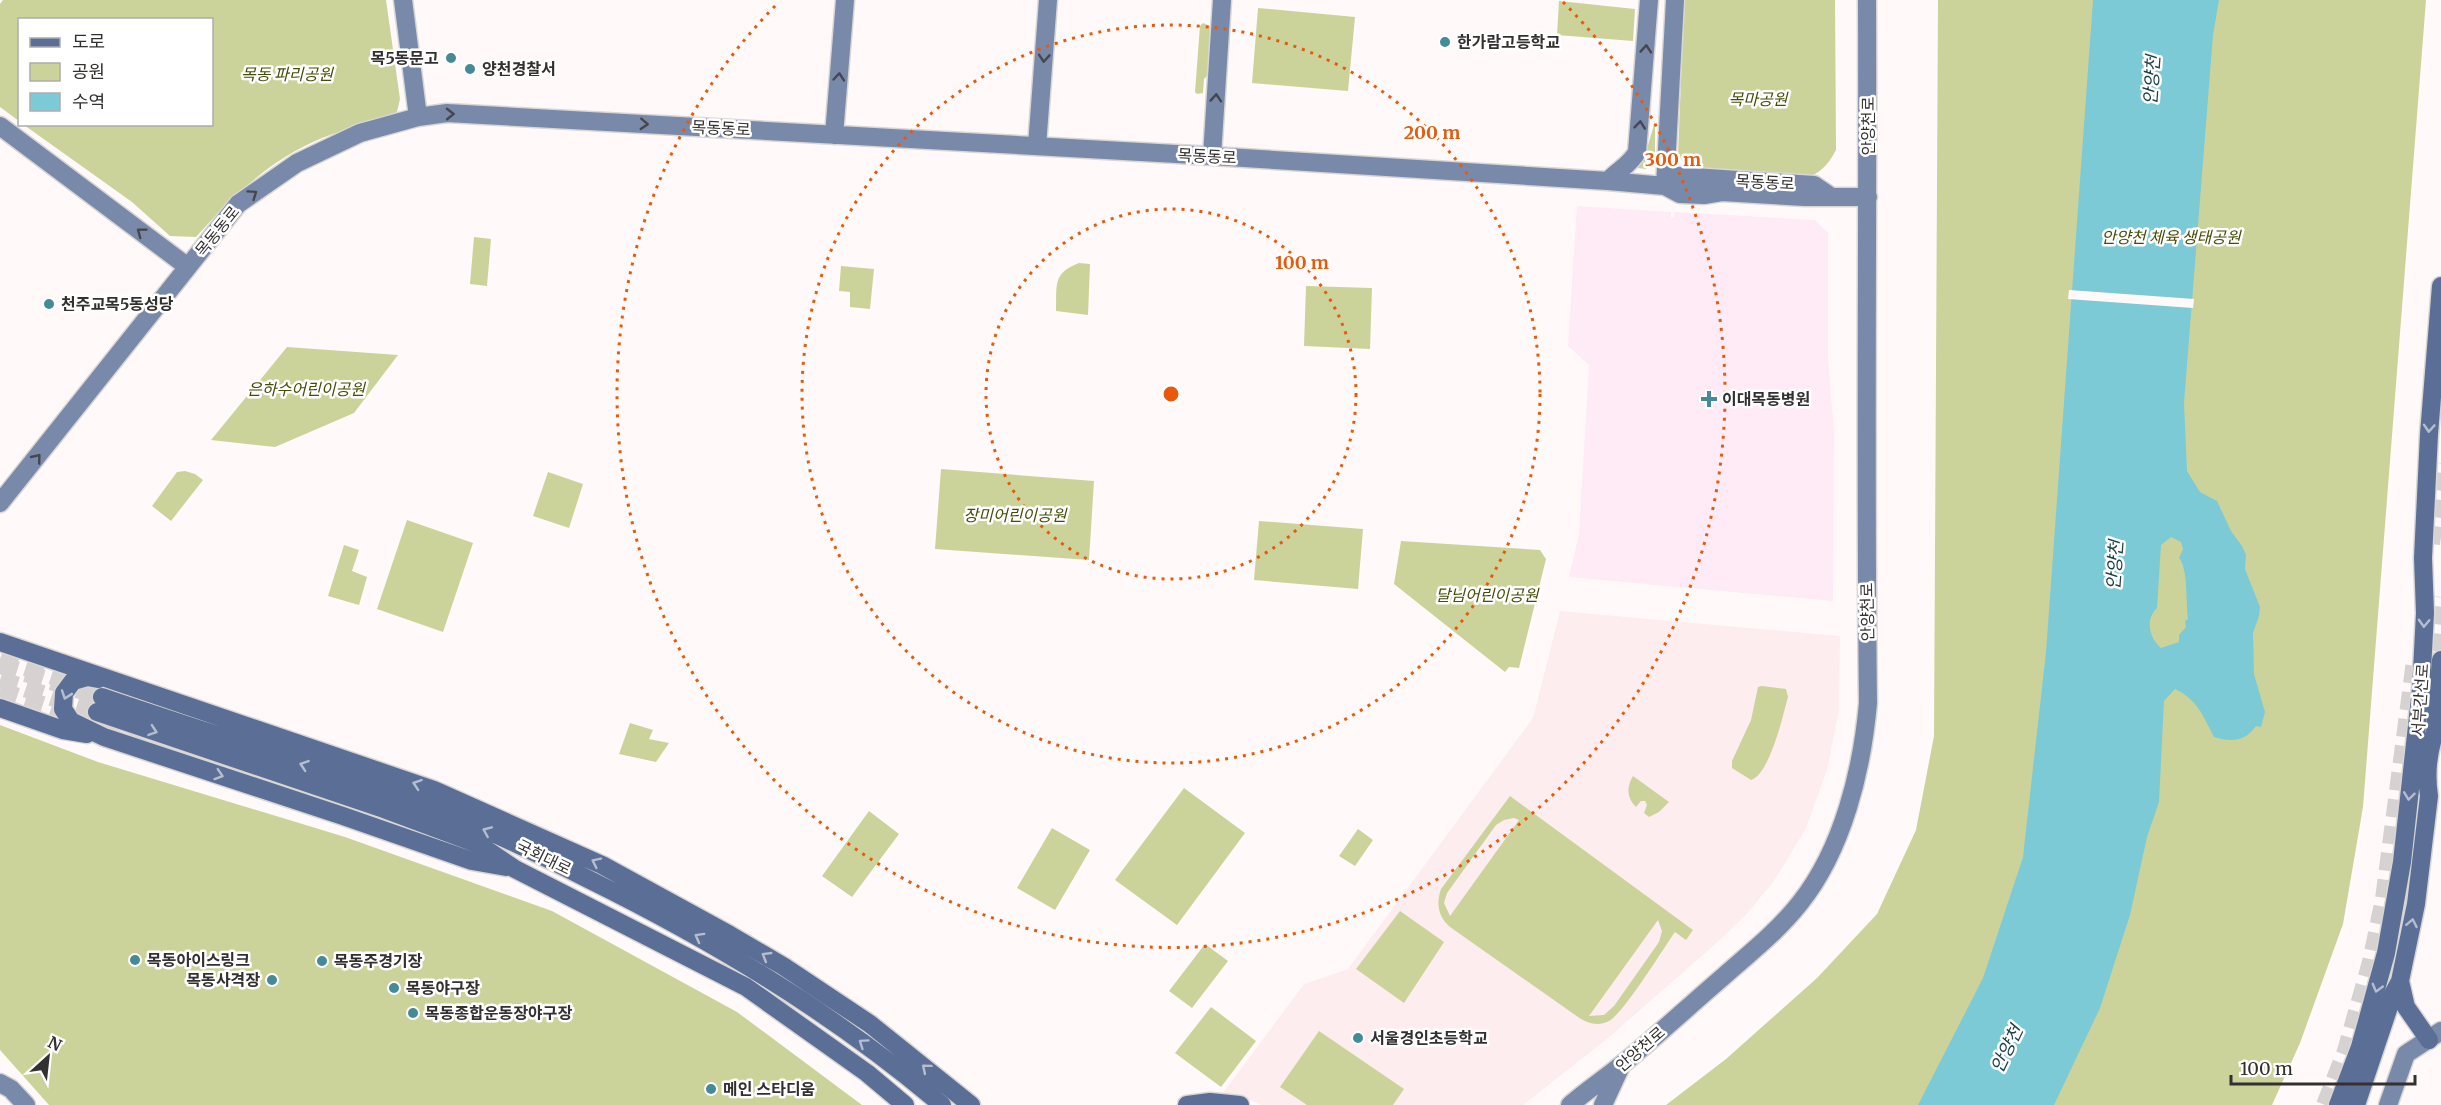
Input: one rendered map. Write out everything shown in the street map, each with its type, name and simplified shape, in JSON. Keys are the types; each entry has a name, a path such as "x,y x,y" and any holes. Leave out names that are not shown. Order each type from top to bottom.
{"main road":[{"path":"403,0 418,117"},
{"path":"834,135 845,0"},
{"path":"1037,146 1048,0"},
{"path":"1212,156 1222,0"},
{"path":"1608,181 1619,169 1633,160 1637,152 1649,0"},
{"path":"1665,186 1675,0"},
{"name":"안양천로","path":"1570,1105 1622,1065 1772,933 1801,902 1839,831 1854,790 1864,746 1868,703 1867,0"},
{"name":"목동동로","path":"0,504 237,204 297,163 360,133 418,117 447,113 1212,156 1608,181 1665,186 1680,194 1704,195 1722,192 1805,197 1868,197"},
{"path":"0,126 188,267"},
{"name":"서부간선로","path":"2338,1105 2360,1047 2386,953 2402,862 2421,688 2425,613 2423,558 2428,434 2441,286"},
{"path":"0,642 434,790 602,865 783,966 870,1024 971,1105"},
{"name":"서부간선로","path":"2356,1105 2394,992 2400,981 2416,904 2429,796 2427,784 2431,742 2438,740 2441,660"},
{"path":"114,682 87,677 73,681 62,700 63,709 71,721 104,737 472,861 515,869"},
{"name":"국회대로","path":"905,1105 867,1073 746,987 515,869 478,844 100,705 446,814 518,844 639,904 727,952 809,1005 900,1069 942,1105"},
{"path":"0,708 63,730 104,737"},
{"path":"2429,796 2441,775"},
{"path":"2388,1105 2406,1054 2435,1035 2406,1007 2400,981"},
{"path":"1603,1105 1622,1065"},
{"path":"0,1083 11,1089 26,1105"},
{"path":"1187,1105 1210,1102 1240,1105"}],"shaded area":[{"name":"이대목동병원","path":"1577,206 1671,212 1671,217 1674,217 1675,212 1815,220 1828,233 1828,358 1834,433 1833,601 1569,577 1579,534 1589,365 1568,346"},
{"path":"1560,611 1840,636 1839,709 1827,770 1806,828 1774,881 1744,917 1722,938 1607,1039 1523,1105 1262,1105 1243,1097 1223,1093 1304,984 1348,969 1533,718"}],"green space":[{"name":"목동 파리공원","path":"3,0 386,0 400,99 396,116 322,138 303,147 253,180 196,237 170,236 132,202 25,126 213,126 213,18 18,18 18,120 0,107 0,4"},
{"name":"목마공원","path":"1684,0 1835,0 1836,150 1819,172 1804,180 1696,174 1678,156"},
{"name":"안양천 체육 생태공원","path":"1938,0 2426,0 2363,807 2343,924 2300,1043 2272,1105 1666,1105 1726,1059 1817,978 1877,914 1916,830 1934,736"},
{"path":"1559,1 1635,9 1633,41 1557,35"},
{"path":"1258,8 1355,17 1348,91 1252,83"},
{"path":"1203,23 1212,27 1209,74 1204,79 1203,93 1197,94 1195,92 1200,26"},
{"path":"1655,121 1655,164 1646,169 1637,168 1644,159"},
{"path":"474,237 491,239 487,286 470,284"},
{"path":"1079,263 1090,264 1088,315 1056,311 1060,276 1064,271"},
{"path":"841,266 874,269 870,309 850,307 850,292 839,291"},
{"path":"1306,286 1372,288 1370,349 1304,346"},
{"name":"은하수어린이공원","path":"287,347 398,355 354,413 275,447 211,440"},
{"name":"장미어린이공원","path":"941,469 1094,481 1089,560 935,549"},
{"path":"185,471 203,480 171,521 152,506 177,472"},
{"path":"548,472 583,484 569,528 533,516"},
{"path":"407,520 473,543 443,632 377,609"},
{"path":"1259,521 1363,529 1358,589 1254,580"},
{"name":"달님어린이공원","path":"1401,541 1540,550 1546,559 1519,668 1509,667 1505,672 1394,584"},
{"path":"344,545 359,550 352,571 367,577 359,605 328,596"},
{"path":"1758,687 1786,689 1788,697 1770,756 1758,775 1751,780 1732,768 1732,761 1751,720"},
{"path":"630,723 653,730 649,739 669,743 656,762 619,754"},
{"name":"목동주경기장","path":"0,725 98,762 345,837 552,911 737,1012 862,1105 49,1105 0,1050"},
{"path":"1633,776 1669,802 1659,812 1649,817 1644,813 1647,805 1645,801 1641,801 1636,807 1633,804 1628,789"},
{"path":"1184,788 1245,833 1177,925 1115,880"},
{"path":"1510,796 1693,930 1686,940 1675,932 1624,1007 1609,1021 1601,1024 1593,1023 1578,1017 1450,927 1439,910 1441,889","holes":["1514,818 1519,820 1450,916 1444,903 1447,893 1496,825","1658,920 1662,931 1659,942 1614,1006 1604,1015 1589,1016"]},
{"path":"869,811 899,834 852,897 822,876"},
{"path":"1052,828 1090,850 1055,910 1017,888"},
{"path":"1358,829 1373,840 1355,866 1339,856"},
{"path":"1400,911 1444,942 1404,1003 1356,969"},
{"path":"1205,944 1228,961 1192,1008 1169,991"},
{"path":"1211,1007 1256,1041 1221,1087 1175,1053"},
{"path":"1319,1031 1404,1089 1393,1105 1307,1105 1280,1087"}],"water":[{"name":"안양천","path":"2093,0 2219,0 2213,35 2184,403 2187,471 2200,492 2217,501 2231,531 2246,555 2245,569 2260,607 2253,633 2254,674 2265,712 2261,727 2256,726 2242,738 2226,740 2214,737 2195,703 2183,693 2175,689 2164,701 2159,802 2147,837 2130,915 2100,1008 2054,1105 1918,1105 1983,978 2023,857 2046,652","holes":["2171,537 2181,542 2183,549 2179,558 2184,569 2188,619 2185,621 2186,627 2179,635 2179,642 2161,648 2151,634 2150,628 2151,617 2157,608 2161,545"]}],"pier":[{"path":"2069,290 2194,299 2193,308 2068,299"}],"tunnel":[{"path":"2431,544 2441,463"},
{"path":"2431,678 2441,597"},
{"path":"0,659 118,697"},
{"path":"2325,1105 2346,1051 2371,962 2384,899 2415,661"},
{"path":"0,665 102,697"},
{"path":"0,680 97,712"},
{"path":"0,691 317,796"},
{"path":"2385,1002 2407,887 2422,772"}],"place":[{"name":"한가람고등학교","path":"1445,42"},
{"name":"목5동문고","path":"451,58"},
{"name":"양천경찰서","path":"470,69"},
{"name":"천주교목5동성당","path":"49,304"},
{"name":"이대목동병원","path":"1709,399"},
{"name":"목동아이스링크","path":"135,960"},
{"name":"목동주경기장","path":"322,961"},
{"name":"목동사격장","path":"272,980"},
{"name":"목동야구장","path":"394,988"},
{"name":"목동종합운동장야구장","path":"413,1013"},
{"name":"서울경인초등학교","path":"1358,1038"},
{"name":"메인 스타디움","path":"711,1089"}]}
